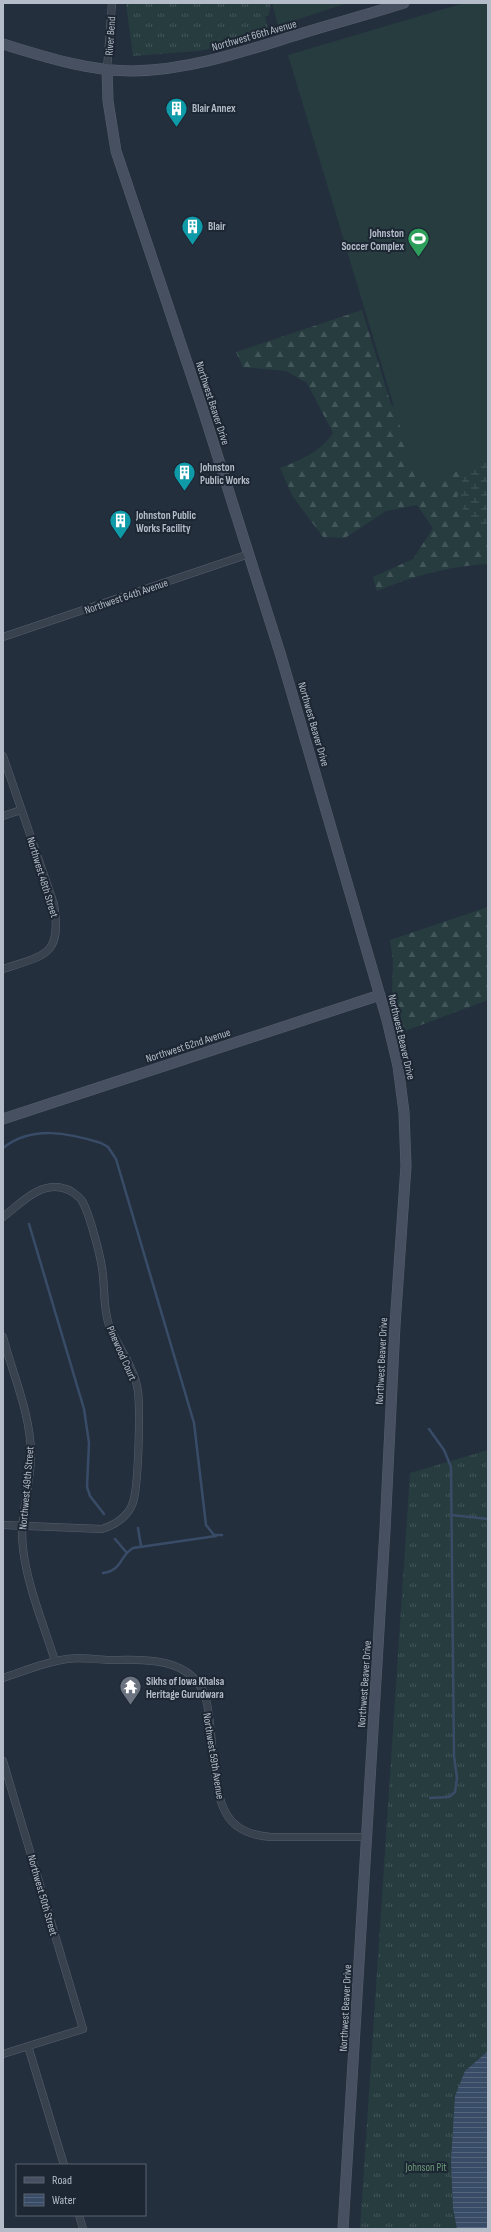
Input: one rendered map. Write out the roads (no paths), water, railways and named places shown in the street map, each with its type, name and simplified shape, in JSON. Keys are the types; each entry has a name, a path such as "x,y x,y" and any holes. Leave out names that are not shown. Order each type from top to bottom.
{"main road":[{"name":"Northwest 66th Avenue","path":"108,69 134,71 180,66 222,58 404,3"},
{"path":"3,44 64,63 108,69"},
{"name":"Northwest Beaver Drive","path":"108,69 108,101 116,151 202,407 281,656 380,995 398,1066 404,1112 406,1166 394,1325 386,1530 343,2229"},
{"name":"Northwest 62nd Avenue","path":"3,1119 380,995"}],"street":[{"name":"River Bend","path":"108,69 112,3"},
{"name":"Northwest 64th Avenue","path":"3,637 249,554"},
{"name":"Northwest 48th Street","path":"3,756 54,904 57,923 56,939 48,950 36,958 3,969"},
{"path":"3,816 21,810"},
{"name":"Pinewood Court","path":"3,1217 32,1195 45,1188 55,1186 67,1189 82,1201 102,1269 104,1299 109,1323 132,1371 138,1390 136,1488 132,1506 121,1518 113,1525 102,1529 3,1525"},
{"name":"Northwest 49th Street","path":"3,1337 26,1418 30,1442 31,1456 21,1525 23,1549 32,1588 55,1661"},
{"name":"Northwest 59th Avenue","path":"3,1678 55,1661 72,1658 154,1661 169,1663 184,1670 195,1680 205,1696 219,1794 228,1818 236,1826 256,1835 271,1837 367,1837"},
{"name":"Northwest 50th Street","path":"3,1761 83,2029 28,2046"},
{"path":"3,2054 28,2046 64,2164"},
{"path":"79,2216 83,2229"}],"water":[{"path":"488,2051 488,2229 457,2229 453,2208 451,2161 455,2096 465,2071"}],"waterway":[{"path":"3,1148 26,1136 51,1133 64,1134 101,1143 108,1147 116,1159 194,1423 206,1525 214,1535 222,1535"},
{"path":"29,1224 84,1409 89,1443 87,1487 90,1496 104,1514"},
{"path":"429,1429 444,1450 451,1467 454,1756 457,1778 455,1792 449,1797 430,1798"},
{"path":"452,1515 488,1519"},
{"path":"138,1528 141,1546"},
{"path":"103,1573 118,1566 125,1555 133,1548 216,1536"},
{"path":"115,1539 127,1553"}],"place":[{"name":"Blair Annex","path":"177,128"},
{"name":"Blair","path":"193,246"},
{"name":"Johnston Soccer Complex","path":"419,258"},
{"name":"Johnston Public Works","path":"185,492"},
{"name":"Johnston Public Works Facility","path":"120,540"},
{"name":"Sikhs of Iowa Khalsa Heritage Gurudwara","path":"130,1706"}],"park label":[{"name":"Johnson Pit","path":"426,2167"}]}
